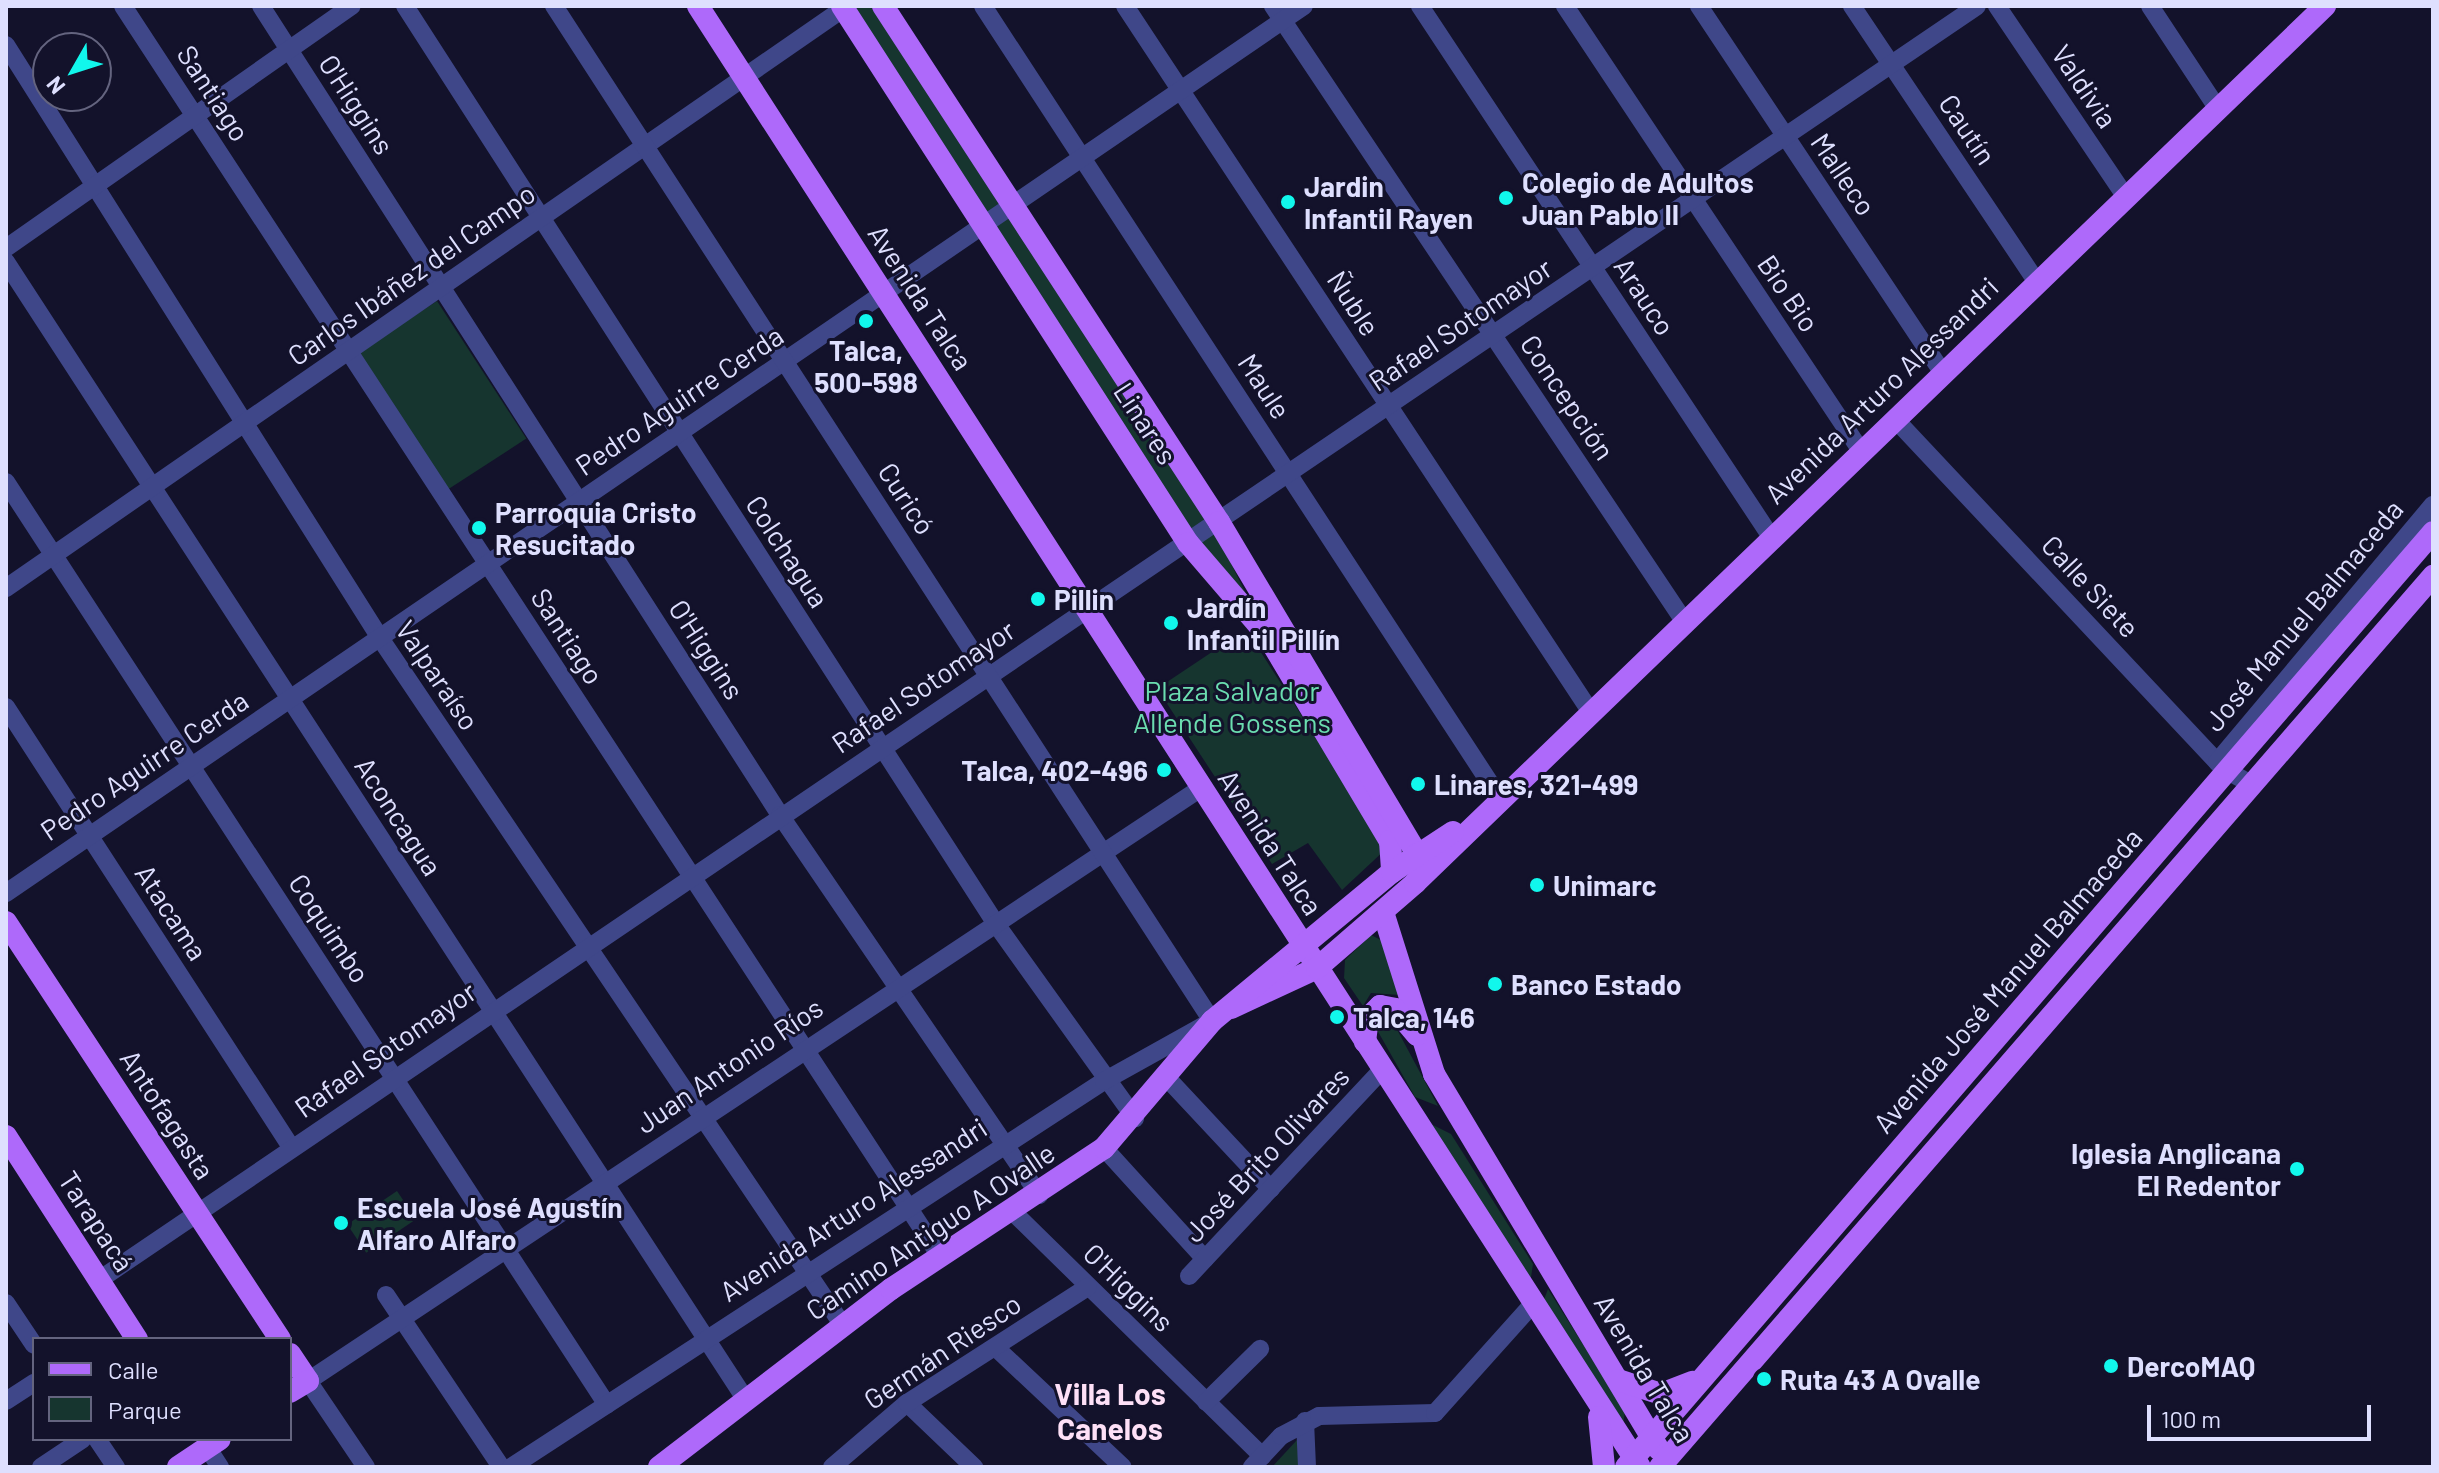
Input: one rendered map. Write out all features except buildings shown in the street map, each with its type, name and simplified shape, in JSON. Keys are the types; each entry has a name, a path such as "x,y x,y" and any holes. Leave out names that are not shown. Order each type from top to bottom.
{"main road":[{"name":"Avenida Talca","path":"698,6 1633,1464"},
{"name":"Linares","path":"883,6 1219,522 1417,854"},
{"name":"Avenida Arturo Alessandri","path":"1221,1014 1317,968 1415,883 1499,797 2325,6"},
{"name":"Linares","path":"844,7 1188,543 1267,635 1390,841 1392,872"},
{"name":"Avenida José Manuel Balmaceda","path":"1633,1464 1650,1438 2223,766 2433,532"},
{"name":"Avenida José Manuel Balmaceda","path":"1671,1466 1691,1435 2433,576"},
{"name":"Avenida Arturo Alessandri","path":"1221,1014 1392,872 1478,818"},
{"path":"1415,883 1417,854"},
{"name":"Avenida Talca","path":"1383,912 1422,1042 1458,1120 1618,1380 1650,1438 1671,1466"},
{"name":"Antofagasta","path":"6,922 279,1337"},
{"path":"1365,1042 1370,1013 1385,1006 1422,1042"},
{"name":"Camino Antiguo A Ovalle","path":"659,1467 842,1324 940,1256 1039,1195 1104,1148 1135,1118 1221,1014"},
{"name":"Tarapacá","path":"6,1136 136,1337"},
{"path":"1532,1305 1545,1262"},
{"path":"292,1361 299,1386"},
{"path":"1618,1380 1661,1394 1704,1375"},
{"path":"1589,1394 1603,1429 1604,1467"},
{"path":"178,1467 210,1442"}],"street":[{"name":"Santiago","path":"123,6 940,1256"},
{"name":"O'Higgins","path":"261,6 780,815 1039,1195"},
{"path":"6,248 352,6"},
{"name":"Colchagua","path":"405,6 544,216 679,433 996,924 1104,1081 1135,1118"},
{"name":"Curicó","path":"554,6 1103,853 1221,1014"},
{"name":"Maule","path":"983,6 1499,797"},
{"name":"Ñuble","path":"1125,6 1590,711"},
{"name":"Pedro Aguirre Cerda","path":"6,893 1181,90 1278,13 1304,6"},
{"name":"Arauco","path":"1420,6 1771,537"},
{"name":"Bio Bio","path":"1565,6 1861,451"},
{"name":"Malleco","path":"1699,6 1943,373"},
{"name":"Cautín","path":"1852,6 2037,282"},
{"name":"Rafael Sotomayor","path":"99,1280 586,945 1289,475 1977,6"},
{"name":"Valdivia","path":"1997,6 2126,197"},
{"path":"2150,6 2218,109"},
{"name":"Carlos Ibáñez del Campo","path":"6,588 844,7"},
{"name":"Concepción","path":"1278,13 1684,621"},
{"name":"Valparaíso","path":"6,45 380,638 804,1276 842,1324"},
{"name":"Aconcagua","path":"6,262 746,1400"},
{"name":"Calle Siete","path":"1895,419 2223,766 2251,784"},
{"name":"Coquimbo","path":"6,482 607,1405"},
{"name":"José Manuel Balmaceda","path":"2223,766 2433,505"},
{"name":"Atacama","path":"6,707 291,1147"},
{"name":"Juan Antonio Ríos","path":"299,1386 1201,788"},
{"name":"Avenida Arturo Alessandri","path":"511,1467 1104,1081 1221,1014"},
{"name":"José Brito Olivares","path":"1189,1276 1382,1070"},
{"path":"1167,1078 1271,1189"},
{"path":"1104,1148 1205,1259"},
{"name":"O'Higgins","path":"1013,1212 1206,1402 1257,1462"},
{"name":"Germán Riesco","path":"832,1467 907,1403 1088,1287"},
{"path":"386,1295 501,1467"},
{"path":"1257,1462 1305,1421 1347,1412 1409,1419 1435,1413 1532,1305"},
{"path":"8,1310 32,1342"},
{"path":"995,1347 1123,1467"},
{"path":"1206,1402 1260,1349"},
{"path":"6,1401 32,1384"},
{"path":"299,1386 366,1467"},
{"path":"907,1403 974,1467"},
{"path":"1305,1421 1307,1467"},
{"path":"41,1467 80,1441"},
{"path":"98,1441 116,1467"},
{"path":"210,1442 220,1467"}],"green space":[{"path":"851,6 874,6 1209,519 1252,606 1192,531"},
{"path":"437,301 526,439 447,490 357,353"},
{"name":"Plaza Salvador Allende Gossens","path":"1251,637 1387,848 1342,890 1308,843 1272,864 1162,696 1161,686 1233,638"},
{"path":"1371,935 1383,941 1400,995 1371,993 1363,1006 1344,978 1345,960"},
{"path":"1380,1016 1393,1022 1438,1106 1415,1097 1376,1028"},
{"path":"1423,1120 1451,1134 1533,1264 1530,1284"},
{"path":"397,1191 416,1219 366,1253 347,1225"},
{"path":"1548,1289 1625,1411 1623,1426 1542,1305"},
{"path":"1297,1440 1299,1467 1272,1467"}],"place":[{"name":"Colegio de Adultos Juan Pablo II","path":"1506,198"},
{"name":"Jardin Infantil Rayen","path":"1288,202"},
{"name":"Talca, 500-598","path":"866,321"},
{"name":"Parroquia Cristo Resucitado","path":"479,528"},
{"name":"Pillin","path":"1038,599"},
{"name":"Jardín Infantil Pillín","path":"1171,623"},
{"name":"Talca, 402-496","path":"1164,770"},
{"name":"Linares, 321-499","path":"1418,784"},
{"name":"Unimarc","path":"1537,885"},
{"name":"Banco Estado","path":"1495,984"},
{"name":"Talca, 146","path":"1337,1017"},
{"name":"Iglesia Anglicana El Redentor","path":"2297,1169"},
{"name":"Escuela José Agustín Alfaro Alfaro","path":"341,1223"},
{"name":"DercoMAQ","path":"2111,1366"},
{"name":"Ruta 43 A Ovalle","path":"1764,1379"}],"district":[{"name":"Villa Los Canelos","path":"1110,1410"}]}
